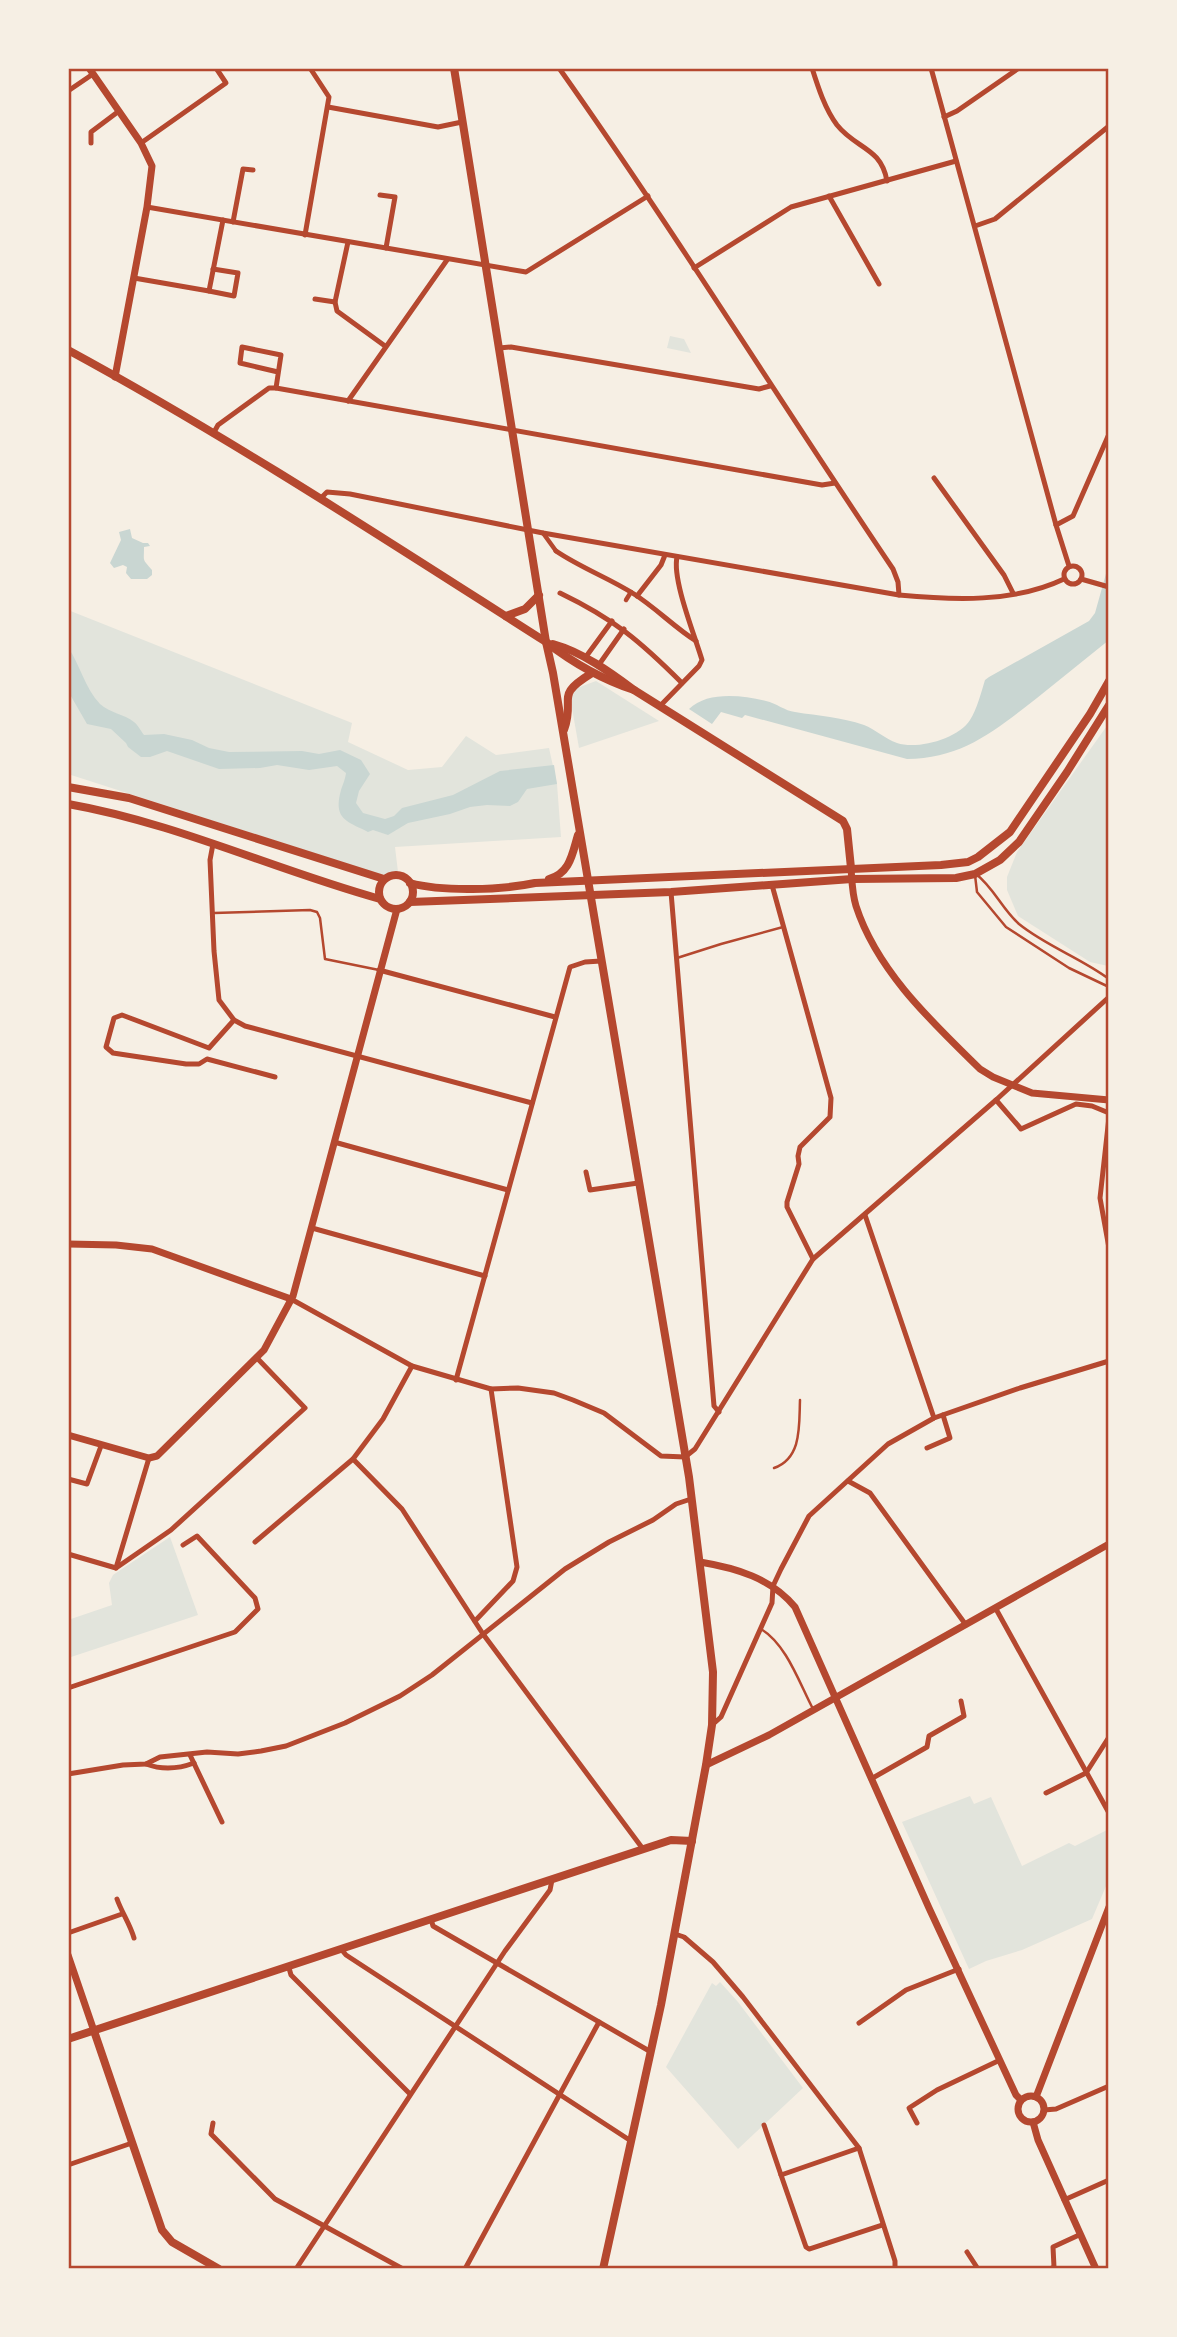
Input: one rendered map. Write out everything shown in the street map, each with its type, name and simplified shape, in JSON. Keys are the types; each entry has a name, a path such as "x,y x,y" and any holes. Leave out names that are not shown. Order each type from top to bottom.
{"main road":[{"path":"454,68 546,642 685,1457 713,1672 712,1725 675,1934 603,2269"},
{"path":"68,350 213,433 320,499 506,616 570,661 595,669 634,690 843,821 847,829 851,868"},
{"path":"506,616 525,609 539,595"},
{"path":"546,642 570,648 595,669"},
{"path":"563,733 568,719 570,687 595,669"},
{"path":"380,899 379,888 384,879 391,875 400,875 411,883 426,887 499,887 968,862 984,854 1010,832 1090,714 1109,681"},
{"path":"68,804 126,815 319,882 380,899 387,906 397,909 410,902 671,892 852,879 956,878 975,874 1000,860 1019,842 1109,705"},
{"path":"68,787 129,798 384,879"},
{"path":"536,883 554,878 565,871 579,832"},
{"path":"410,902 413,892 411,883"},
{"path":"68,2039 671,1840 692,1841"},
{"path":"94,2031 162,2230 172,2242 219,2269"}],"street":[{"path":"68,91 91,71 102,68"},
{"path":"141,143 226,83 216,68"},
{"path":"305,235 328,107 326,90 311,71 320,68"},
{"path":"559,68 648,196 892,569 898,582 899,596"},
{"path":"812,68 828,111 836,124 849,138 883,162 887,181"},
{"path":"931,68 1069,566"},
{"path":"944,117 1019,68"},
{"path":"91,71 141,143 152,166 147,207 115,377"},
{"path":"328,107 438,127 462,122"},
{"path":"91,143 91,132 119,111"},
{"path":"975,226 995,219 1109,126"},
{"path":"694,268 791,207 956,161"},
{"path":"233,222 243,169 253,170"},
{"path":"380,195 395,197 386,248"},
{"path":"147,207 526,272 648,196"},
{"path":"829,197 879,284"},
{"path":"209,291 223,220"},
{"path":"348,242 335,302 337,311 385,346"},
{"path":"348,401 447,260"},
{"path":"134,278 234,296 238,273 213,269"},
{"path":"315,299 335,302"},
{"path":"275,388 278,372 281,355 242,347 240,363 278,372"},
{"path":"499,348 511,347 759,389 770,386"},
{"path":"213,433 218,425 269,388 275,388 822,485 835,483"},
{"path":"1056,525 1073,516 1109,434"},
{"path":"934,478 1004,575 1013,593"},
{"path":"320,499 327,492 351,494 677,558 899,596 951,599 1013,593 1049,586 1064,579"},
{"path":"543,533 556,551 631,592 696,641"},
{"path":"637,596 662,565 665,555"},
{"path":"660,706 702,660 682,592 677,558"},
{"path":"1069,566 1081,569 1081,579 1077,583 1071,584 1064,579 1063,573 1069,566"},
{"path":"1081,579 1109,587"},
{"path":"626,600 631,592"},
{"path":"560,593 624,629 682,683"},
{"path":"585,658 617,614"},
{"path":"595,669 624,629"},
{"path":"213,844 210,860 212,913 219,1000 234,1020 245,1026 532,1103"},
{"path":"968,862 975,874"},
{"path":"851,868 852,891 859,914 885,965 980,1069 1032,1093 1109,1100"},
{"path":"772,885 831,1098 830,1117 800,1147 799,1164 787,1202 813,1259"},
{"path":"671,892 714,1406 719,1412"},
{"path":"68,1436 149,1458 157,1456 264,1350 291,1299 397,909"},
{"path":"456,1380 570,967 601,961"},
{"path":"379,970 555,1017"},
{"path":"68,1244 152,1249 291,1299 412,1366 491,1389 518,1388 554,1393 604,1413 661,1457 685,1457 695,1449 719,1412 813,1259 996,1100 1109,997"},
{"path":"209,1048 122,1015 114,1018 109,1028 106,1047 113,1053 186,1064 199,1064 207,1059 275,1077"},
{"path":"207,1059 209,1048 234,1020"},
{"path":"996,1100 1021,1129 1076,1104 1092,1106 1109,1115 1100,1198 1109,1248"},
{"path":"334,1142 508,1190"},
{"path":"586,1172 590,1190 638,1183"},
{"path":"865,1215 934,1418"},
{"path":"312,1228 485,1276"},
{"path":"116,1568 171,1530 305,1408 257,1358"},
{"path":"712,1725 721,1717 772,1603 774,1586 809,1516 888,1444 934,1418 1109,1361"},
{"path":"255,1542 354,1459 383,1419 412,1366"},
{"path":"475,1622 513,1581 517,1567 491,1389"},
{"path":"927,1448 950,1438 943,1415"},
{"path":"68,1479 88,1485 101,1446"},
{"path":"116,1568 149,1458"},
{"path":"354,1459 402,1509 475,1622 643,1849"},
{"path":"848,1481 870,1493 966,1625"},
{"path":"68,1774 146,1764 160,1758 207,1752 238,1755 261,1751 286,1746 345,1723 400,1696 432,1675 565,1569 609,1542 648,1523 676,1504 691,1499"},
{"path":"68,1688 235,1632 258,1609 255,1598 197,1536 183,1545"},
{"path":"706,1765 770,1738 814,1710 1109,1545"},
{"path":"68,1554 116,1568"},
{"path":"700,1562 730,1567 774,1586 795,1607 871,1779 1016,2095 1021,2100"},
{"path":"996,1609 1109,1812"},
{"path":"871,1779 928,1747 929,1736 964,1716 961,1702"},
{"path":"1045,1793 1086,1773 1109,1737"},
{"path":"190,1755 222,1822"},
{"path":"146,1764 158,1769 184,1767 194,1763"},
{"path":"296,2269 496,1963 550,1891 552,1880"},
{"path":"117,1899 122,1914 130,1923 134,1938"},
{"path":"1035,2097 1109,1906"},
{"path":"68,1933 122,1914"},
{"path":"431,1919 433,1926 650,2052"},
{"path":"675,1934 684,1937 713,1962 859,2148 895,2261 895,2269"},
{"path":"341,1949 346,1955 631,2141"},
{"path":"68,1955 94,2031"},
{"path":"289,1968 291,1975 410,2094"},
{"path":"859,2023 906,1990 959,1969"},
{"path":"465,2269 599,2022"},
{"path":"917,2123 909,2108 937,2090 1000,2060"},
{"path":"1044,2110 1056,2109 1109,2085"},
{"path":"1028,2096 1035,2097 1042,2102 1044,2110 1041,2117 1033,2122 1025,2121 1019,2115 1018,2107 1021,2100 1028,2096"},
{"path":"1033,2122 1038,2140 1096,2269"},
{"path":"213,2123 211,2134 275,2199 402,2269"},
{"path":"764,2125 806,2247 810,2249 882,2225"},
{"path":"68,2165 132,2143"},
{"path":"781,2175 859,2148"},
{"path":"1064,2200 1109,2180"},
{"path":"1049,2269 1054,2267 1053,2247 1079,2235"},
{"path":"967,2252 978,2269"}],"lane":[{"path":"975,874 989,884 1008,913 1021,925 1109,979"},
{"path":"975,874 977,892 1006,927 1069,968 1109,987"},
{"path":"212,913 317,912 325,959 379,970"},
{"path":"677,958 783,927"},
{"path":"774,1468 786,1464 792,1456 799,1431 800,1400"},
{"path":"760,1628 768,1633 777,1645 814,1710"}],"shaded area":[{"path":"670,336 684,339 691,353 667,348"},
{"path":"130,529 132,538 150,546 144,547 144,560 152,570 152,575 147,579 131,579 126,573 127,567 123,565 114,568 110,563 121,540 119,532"},
{"path":"1109,563 1109,640 1007,721 977,740 945,754 907,759 745,715 742,718 721,712 712,724 689,709 705,699 746,697 770,702 791,711 855,722 905,745 936,741 956,733 970,720 985,680 1089,621 1095,613"},
{"path":"68,610 352,723 348,742 408,770 442,767 466,736 496,755 549,748 557,784 561,837 395,847 398,872 385,876 68,774"},
{"path":"68,647 90,691 100,704 134,722 144,735 164,734 229,752 302,751 319,754 340,750 361,760 370,774 359,791 356,803 363,813 385,819 394,816 402,808 453,795 500,771 554,765 557,784 527,789 518,802 510,806 470,807 408,823 388,835 373,830 368,832 348,822 340,813 339,800 346,773 337,766 309,770 277,765 219,769 167,751 141,757 111,729 87,724 68,691"},
{"path":"596,681 659,721 579,748 569,691"},
{"path":"1109,723 1108,966 1090,962 1018,916 1007,890 1007,877 1017,852"},
{"path":"170,1537 198,1615 68,1658 68,1620 112,1605 109,1583 113,1575"},
{"path":"970,1796 974,1804 991,1797 1022,1866 1069,1843 1075,1846 1109,1829 1109,1879 1092,1919 1022,1950 969,1969 902,1822"},
{"path":"720,1982 803,2088 738,2149 666,2067 712,1983 716,1986"}]}
